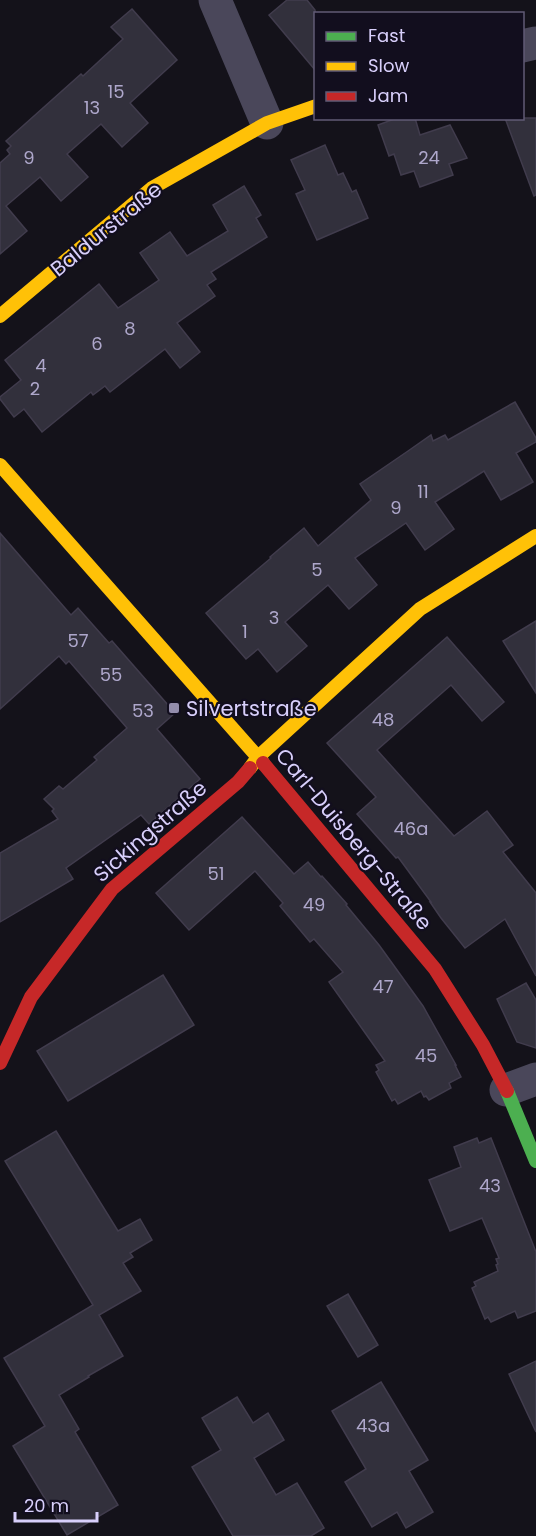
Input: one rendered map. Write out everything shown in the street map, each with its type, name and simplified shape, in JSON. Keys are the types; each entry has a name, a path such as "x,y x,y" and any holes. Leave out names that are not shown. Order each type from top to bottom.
{"street":[{"path":"215,0 267,123"},
{"name":"Baldurstraße","path":"0,316 152,188 267,123 314,106"},
{"name":"Carl-Duisberg-Straße","path":"0,465 258,757 435,969 483,1045 521,1084 536,1161"},
{"path":"258,757 420,609 536,536"},
{"name":"Sickingstraße","path":"0,1063 31,997 112,889 238,782 258,757"}],"building":[{"path":"287,0 307,0 315,10 314,69 269,15"},
{"path":"132,9 177,60 130,103 148,123 122,147 101,124 67,154 88,177 61,201 40,177 6,206 27,231 0,254 0,163 10,154 7,150 11,146 6,141 123,39 111,27"},
{"path":"536,118 536,195 534,196 506,120"},
{"path":"392,120 416,120 420,135 450,125 467,158 449,164 453,175 420,187 414,171 401,175 394,154 389,156 378,125"},
{"path":"325,145 338,175 343,173 352,192 356,190 368,218 317,240 296,194 305,190 291,160"},
{"path":"244,186 261,215 256,218 267,237 211,272 216,279 207,285 215,296 177,323 200,352 180,368 165,349 110,392 105,386 93,395 91,392 42,432 24,409 14,417 0,397 21,380 5,360 99,284 118,308 159,280 140,253 170,232 187,256 228,231 213,205"},
{"path":"515,402 536,438 536,442 516,453 533,482 501,500 484,471 435,502 454,529 425,550 406,523 355,558 377,585 349,609 328,585 285,622 307,646 277,672 258,649 246,659 206,613 304,528 318,546 371,500 360,484 431,435 433,441 445,435 448,440"},
{"path":"0,533 71,615 78,608 109,643 112,641 175,713 157,729 200,779 149,824 141,815 66,868 73,879 0,922 0,853 58,819 52,811 54,809 44,799 59,786 63,789 97,760 94,757 127,728 69,661 66,664 59,656 0,709"},
{"path":"536,621 536,693 503,641"},
{"path":"447,637 504,702 482,721 451,685 377,750 454,836 487,811 513,845 503,852 536,893 536,976 505,919 465,948 398,857 396,858 357,814 376,797 327,743"},
{"path":"242,817 294,874 308,862 347,904 379,945 423,1006 456,1065 461,1077 449,1083 451,1088 429,1100 421,1091 398,1104 395,1099 392,1101 376,1072 379,1070 376,1065 385,1061 329,982 343,972 314,939 310,942 280,906 283,903 255,871 189,930 156,893"},
{"path":"163,975 194,1025 68,1101 37,1051"},
{"path":"526,983 536,1000 536,1048 517,1042 497,999"},
{"path":"56,1131 118,1231 140,1219 152,1240 130,1253 133,1257 123,1263 141,1291 99,1315 123,1356 59,1395 79,1429 75,1432 118,1505 67,1535 13,1446 45,1426 4,1358 93,1305 5,1161"},
{"path":"477,1138 479,1143 491,1138 536,1252 536,1311 518,1318 515,1311 491,1322 488,1317 485,1319 472,1288 476,1286 474,1282 498,1271 496,1259 499,1258 482,1218 450,1231 429,1180 461,1167 454,1147"},
{"path":"348,1294 378,1345 358,1357 327,1306"},
{"path":"536,1361 536,1432 509,1374"},
{"path":"381,1382 428,1460 409,1471 433,1512 406,1528 397,1512 372,1527 345,1482 366,1469 332,1411"},
{"path":"237,1397 253,1423 268,1413 284,1440 254,1458 276,1495 297,1483 324,1528 311,1536 233,1536 192,1467 221,1450 202,1418"}],"traffic: fast":[{"path":"507,1091 536,1161"}],"traffic: slow":[{"path":"0,316 152,188 267,123 314,107"},
{"path":"0,465 263,763"},
{"path":"250,768 258,757 420,609 536,536"}],"traffic: jam":[{"path":"263,763 435,969 483,1045 507,1091"},
{"path":"0,1063 31,997 112,889 238,782 250,768"}],"place":[{"name":"Silvertstraße","path":"174,708"}]}
